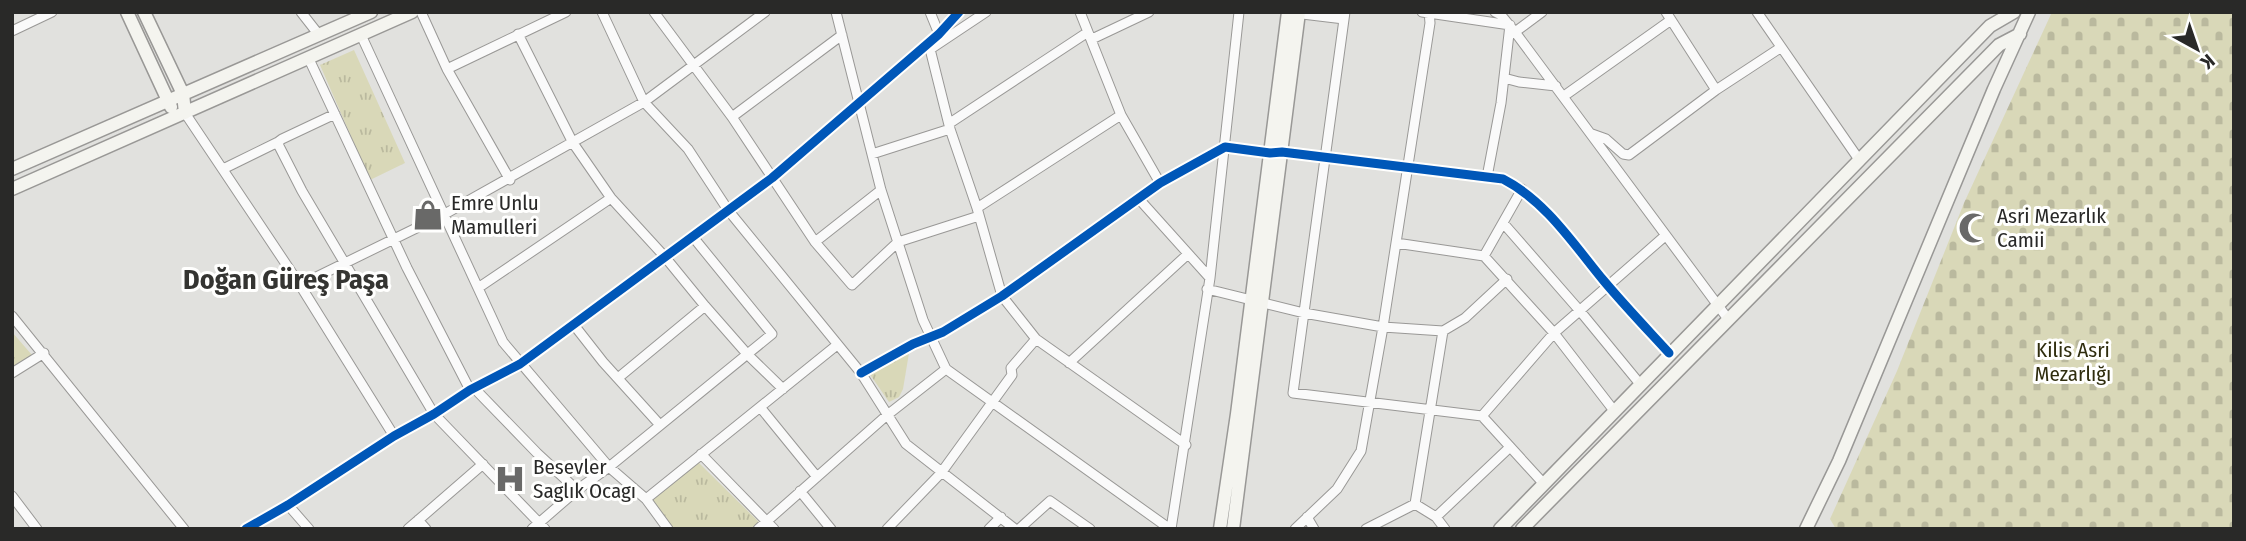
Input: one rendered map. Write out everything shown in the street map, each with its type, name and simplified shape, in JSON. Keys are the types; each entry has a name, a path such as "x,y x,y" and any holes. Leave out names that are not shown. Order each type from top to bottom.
{"street":[{"path":"12,31 52,12"},
{"path":"127,12 169,100 223,169 300,285 394,436"},
{"path":"144,12 183,94 180,115"},
{"path":"302,12 319,35"},
{"path":"12,169 371,12"},
{"path":"12,189 412,12"},
{"path":"421,12 447,69 510,180"},
{"path":"447,69 566,12"},
{"path":"602,12 645,102 688,149 728,210 861,373 906,444 1017,529 1050,500 1090,529"},
{"path":"300,285 393,241 510,180 645,102 765,12"},
{"path":"836,12 881,190 929,336 946,369 1170,529 1186,445 1210,278 1239,12"},
{"path":"930,12 939,34"},
{"path":"246,529 472,389 520,364 574,325 772,178 939,34 959,12"},
{"path":"930,49 986,12"},
{"path":"1080,12 1121,115 1160,184"},
{"path":"872,154 950,126 1090,35 1130,16 1149,12"},
{"path":"1295,529 1337,489 1361,451 1430,23 1427,13 1512,28 1542,12"},
{"path":"1757,12 1860,161"},
{"path":"1500,529 1990,26 2014,12"},
{"path":"1807,529 1839,461 1983,115 2029,12"},
{"path":"655,13 695,64 815,242 852,285 898,242 978,212 1121,115"},
{"path":"1220,529 1256,301 1295,13 1345,16 1293,393 1482,416 1544,484"},
{"path":"1499,13 1564,96 1728,319"},
{"path":"1564,96 1668,16 1716,90"},
{"path":"1487,177 1512,28"},
{"path":"518,34 573,143 611,198 748,355 783,389"},
{"path":"939,34 930,49 950,126 1002,296 1036,339 1186,445"},
{"path":"1522,529 1999,45 2020,34"},
{"path":"361,35 503,342 609,467 646,499 668,529"},
{"path":"732,117 842,35"},
{"path":"1591,133 1606,139 1623,154 1629,155 1716,90 1780,48"},
{"path":"308,57 393,241 472,389 577,490"},
{"path":"1504,78 1556,86"},
{"path":"223,169 335,114"},
{"path":"278,142 302,191 434,414 483,464 538,527 577,490 772,334 693,237"},
{"path":"861,373 929,336 943,332 1002,296 1160,184 1225,148 1503,179 1522,189 1546,211 1608,286 1669,353"},
{"path":"1485,256 1522,189"},
{"path":"815,242 881,190"},
{"path":"478,288 611,198"},
{"path":"1139,199 1210,278"},
{"path":"1504,224 1640,384"},
{"path":"1482,416 1553,333 1665,236"},
{"path":"1396,243 1485,256 1553,333 1615,412"},
{"path":"1069,363 1188,254"},
{"path":"1207,289 1304,313 1383,327 1443,331 1465,318 1507,279"},
{"path":"1233,529 1256,301"},
{"path":"618,378 705,306"},
{"path":"12,316 16,326 44,353 184,529"},
{"path":"574,325 660,425"},
{"path":"1415,504 1443,331"},
{"path":"887,529 941,473 1012,375 1011,368 1036,339"},
{"path":"646,499 838,345"},
{"path":"12,373 44,353"},
{"path":"762,525 886,416 946,369"},
{"path":"760,407 817,477"},
{"path":"1436,517 1509,448"},
{"path":"701,454 762,525 774,529"},
{"path":"408,529 483,464"},
{"path":"800,491 831,529"},
{"path":"12,496 37,529"},
{"path":"1415,504 1436,517 1445,529"},
{"path":"1366,529 1415,504"},
{"path":"288,505 309,529"},
{"path":"989,529 1001,517"},
{"path":"1307,517 1314,529"},
{"path":"418,520 426,529"}],"green space":[{"name":"Kilis Asri Mezarlığı","path":"2052,12 2234,12 2234,529 1836,529 1830,519 1897,371 1964,203"},
{"path":"354,50 405,163 370,180 320,65"},
{"path":"12,332 32,355 12,367"},
{"path":"910,347 903,389 899,397 889,402 869,373"},
{"path":"698,462 764,527 762,529 673,529 649,502"}],"cycle path":[{"path":"246,529 470,390 520,364 772,178 939,34 959,12"},
{"path":"861,373 913,344 943,332 1002,296 1160,183 1225,147 1503,179 1546,211 1669,353"}],"place":[{"name":"Emre Unlu Mamulleri","path":"428,215"},
{"name":"Asri Mezarlık Camii","path":"1974,228"},
{"name":"Besevler Saglık Ocagı","path":"510,479"}],"district":[{"name":"Doğan Güreş Paşa","path":"286,279"}]}
